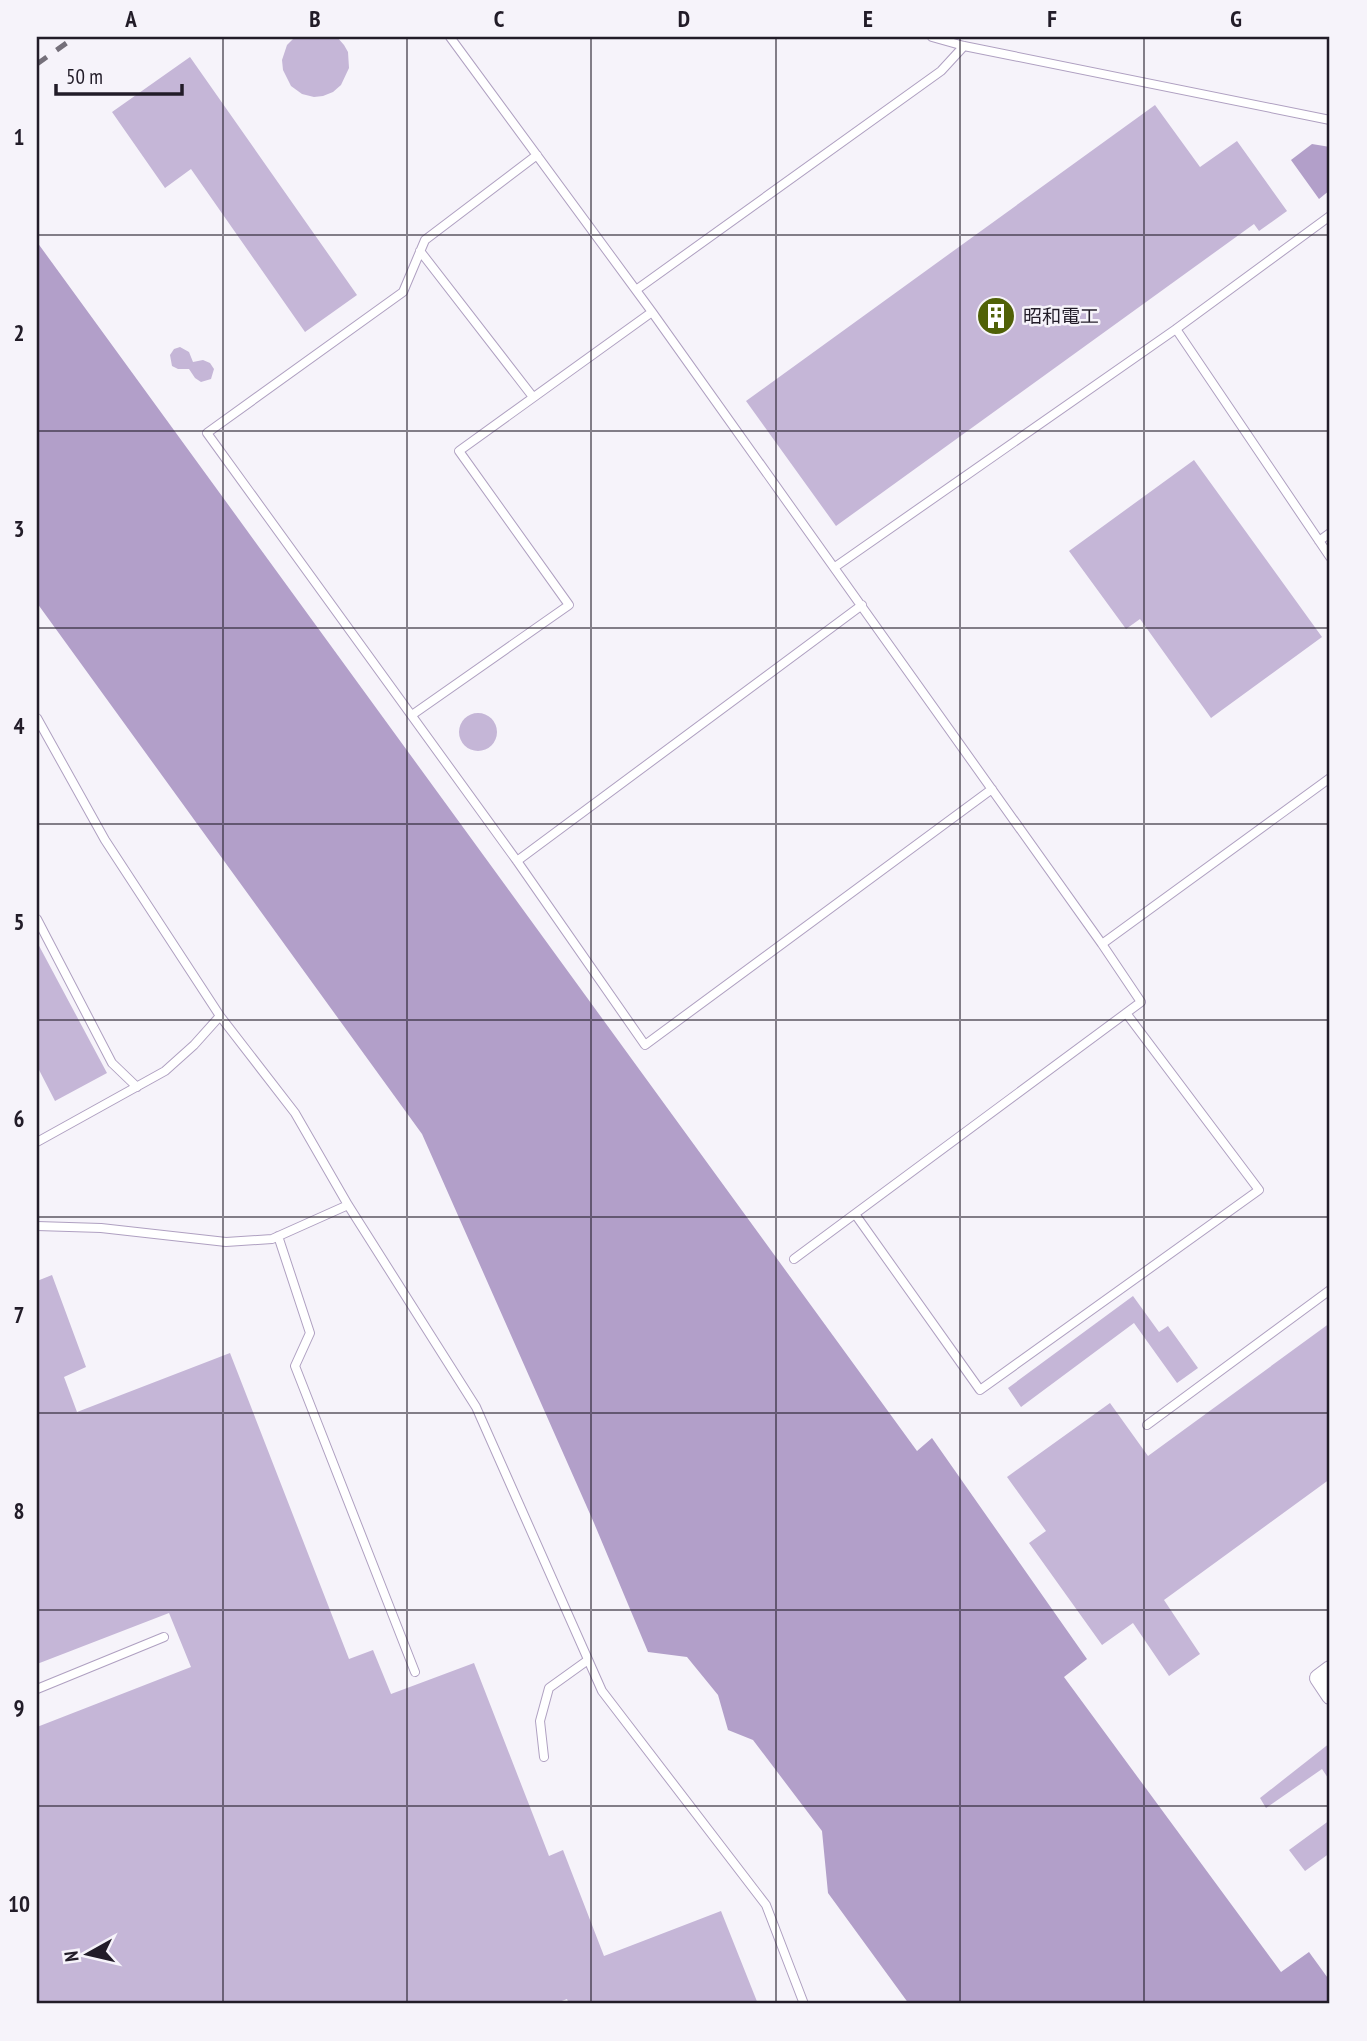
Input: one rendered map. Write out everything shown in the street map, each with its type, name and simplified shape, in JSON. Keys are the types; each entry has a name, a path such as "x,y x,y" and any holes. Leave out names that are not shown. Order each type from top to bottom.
{"street":[{"path":"1330,1669 1318,1678 1330,1696"}],"lane":[{"path":"450,37 652,312 1102,943 1141,1002 794,1259"},
{"path":"932,37 964,46 1330,120"},
{"path":"636,290 941,71 964,46"},
{"path":"537,155 425,240 402,292 207,433 517,861 645,1045 992,789"},
{"path":"835,568 1176,329 1330,216"},
{"path":"420,251 533,397"},
{"path":"412,715 569,605 459,451 652,312"},
{"path":"1176,329 1330,557"},
{"path":"1319,541 1330,533"},
{"path":"517,861 862,606"},
{"path":"37,718 105,840 220,1016 295,1114 348,1205 476,1407 602,1691 766,1905 804,2004"},
{"path":"1102,943 1330,778"},
{"path":"37,919 112,1063 137,1087"},
{"path":"855,1214 980,1390 1259,1190 1126,1013"},
{"path":"37,1142 165,1071 194,1045 220,1016"},
{"path":"37,1226 101,1228 226,1242 272,1239 348,1205"},
{"path":"278,1236 310,1333 295,1366 415,1672"},
{"path":"1147,1425 1330,1290"},
{"path":"37,1689 164,1637"},
{"path":"544,1757 540,1721 549,1688 588,1660"}],"shaded area":[{"path":"1312,144 1330,147 1330,190 1319,199 1291,160"},
{"path":"37,242 917,1451 932,1438 1087,1659 1064,1677 1281,1972 1309,1952 1330,1981 1330,2004 909,2004 828,1893 822,1831 753,1740 728,1730 718,1695 687,1657 648,1652 422,1134 37,603"}],"building":[{"path":"295,37 337,37 344,45 348,52 349,68 341,85 333,92 314,97 302,94 291,86 283,70 282,60 287,45"},
{"path":"190,57 357,295 305,332 191,169 165,188 112,112"},
{"name":"昭和電工","path":"1155,105 1200,167 1237,141 1287,211 1259,231 1254,224 836,526 746,401"},
{"path":"180,347 189,352 193,362 203,360 210,363 214,369 211,379 201,382 189,369 172,366 170,355 174,349"},
{"path":"1194,460 1322,637 1211,718 1140,619 1126,629 1069,551"},
{"path":"478,713 492,718 497,732 492,746 478,751 464,746 459,732 464,718"},
{"path":"37,942 107,1073 55,1101 37,1066"},
{"path":"52,1275 86,1367 64,1377 77,1412 230,1353 349,1659 373,1650 391,1694 474,1663 549,1856 563,1850 604,1956 721,1911 758,2004 569,2004 567,1999 554,2004 37,2004 37,1727 191,1667 169,1613 37,1664 37,1281"},
{"path":"1133,1296 1159,1332 1168,1326 1198,1368 1177,1383 1134,1323 1021,1407 1008,1388"},
{"path":"1330,1323 1330,1479 1164,1600 1200,1654 1169,1676 1133,1623 1102,1645 1029,1543 1046,1531 1007,1477 1110,1403 1148,1456"},
{"path":"1330,1743 1330,1781 1322,1769 1266,1808 1260,1798"},
{"path":"1330,1820 1330,1853 1305,1871 1289,1850"}],"railway":[{"path":"37,64 75,37"}],"place":[{"name":"昭和電工","path":"996,316"}]}
